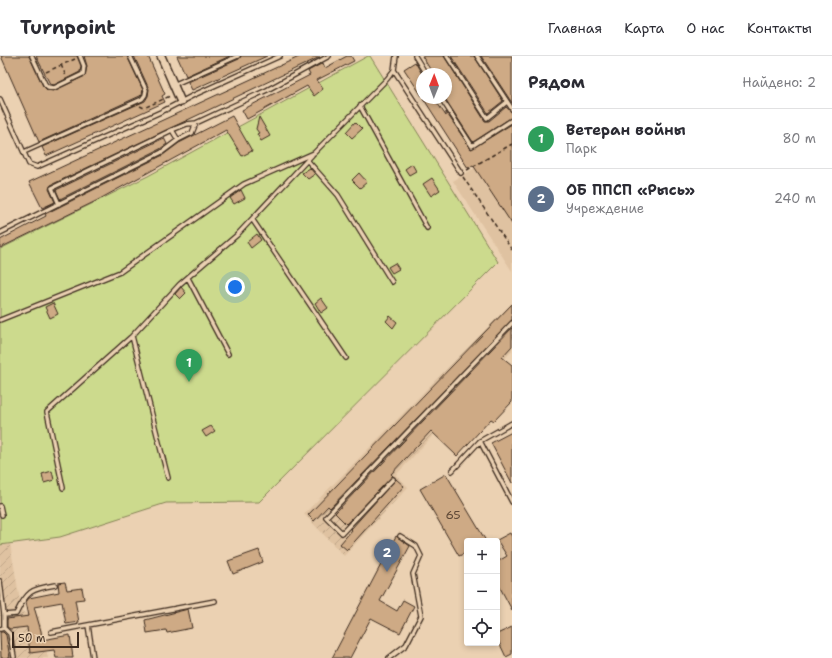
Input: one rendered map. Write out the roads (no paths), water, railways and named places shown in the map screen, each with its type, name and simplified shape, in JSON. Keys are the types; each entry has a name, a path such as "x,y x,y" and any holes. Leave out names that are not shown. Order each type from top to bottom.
{"street":[{"path":"160,56 181,102"}],"lane":[{"path":"32,56 45,84 50,88 54,88 80,76 84,72 84,66 80,56"},
{"path":"24,152 142,99 146,90 130,56"},
{"path":"174,84 238,56"},
{"path":"0,99 29,164 37,167 280,56"},
{"path":"59,204 52,188 172,130 188,124 196,123 267,90 329,56"},
{"path":"63,488 47,412 132,336 188,278 237,235 394,70 396,56"},
{"path":"415,56 422,68"},
{"path":"446,56 487,118 507,102"},
{"path":"477,56 512,110"},
{"path":"394,70 461,173"},
{"path":"446,104 472,146 512,120"},
{"path":"360,106 427,228"},
{"path":"0,233 162,152 192,132 196,123"},
{"path":"172,130 178,140"},
{"path":"0,320 120,272 244,184 314,153"},
{"path":"307,160 338,195 392,282"},
{"path":"252,219 346,358"},
{"path":"188,278 228,354"},
{"path":"393,479 342,532 326,517 512,323"},
{"path":"132,336 168,478"},
{"path":"452,471 480,441 512,423"},
{"path":"480,441 512,502"},
{"path":"0,506 2,515"},
{"path":"389,658 406,646 422,616 413,574 420,556 416,546 400,536"},
{"path":"0,581 4,614 2,629 10,634 14,657"},
{"path":"4,614 16,614 24,598 36,588 55,584"},
{"path":"51,632 216,601"},
{"path":"88,625 93,658"}],"place":[{"name":"Ветеран войны","path":"189,382"},
{"name":"ОБ ППСП «Рысь»","path":"387,572"}]}
